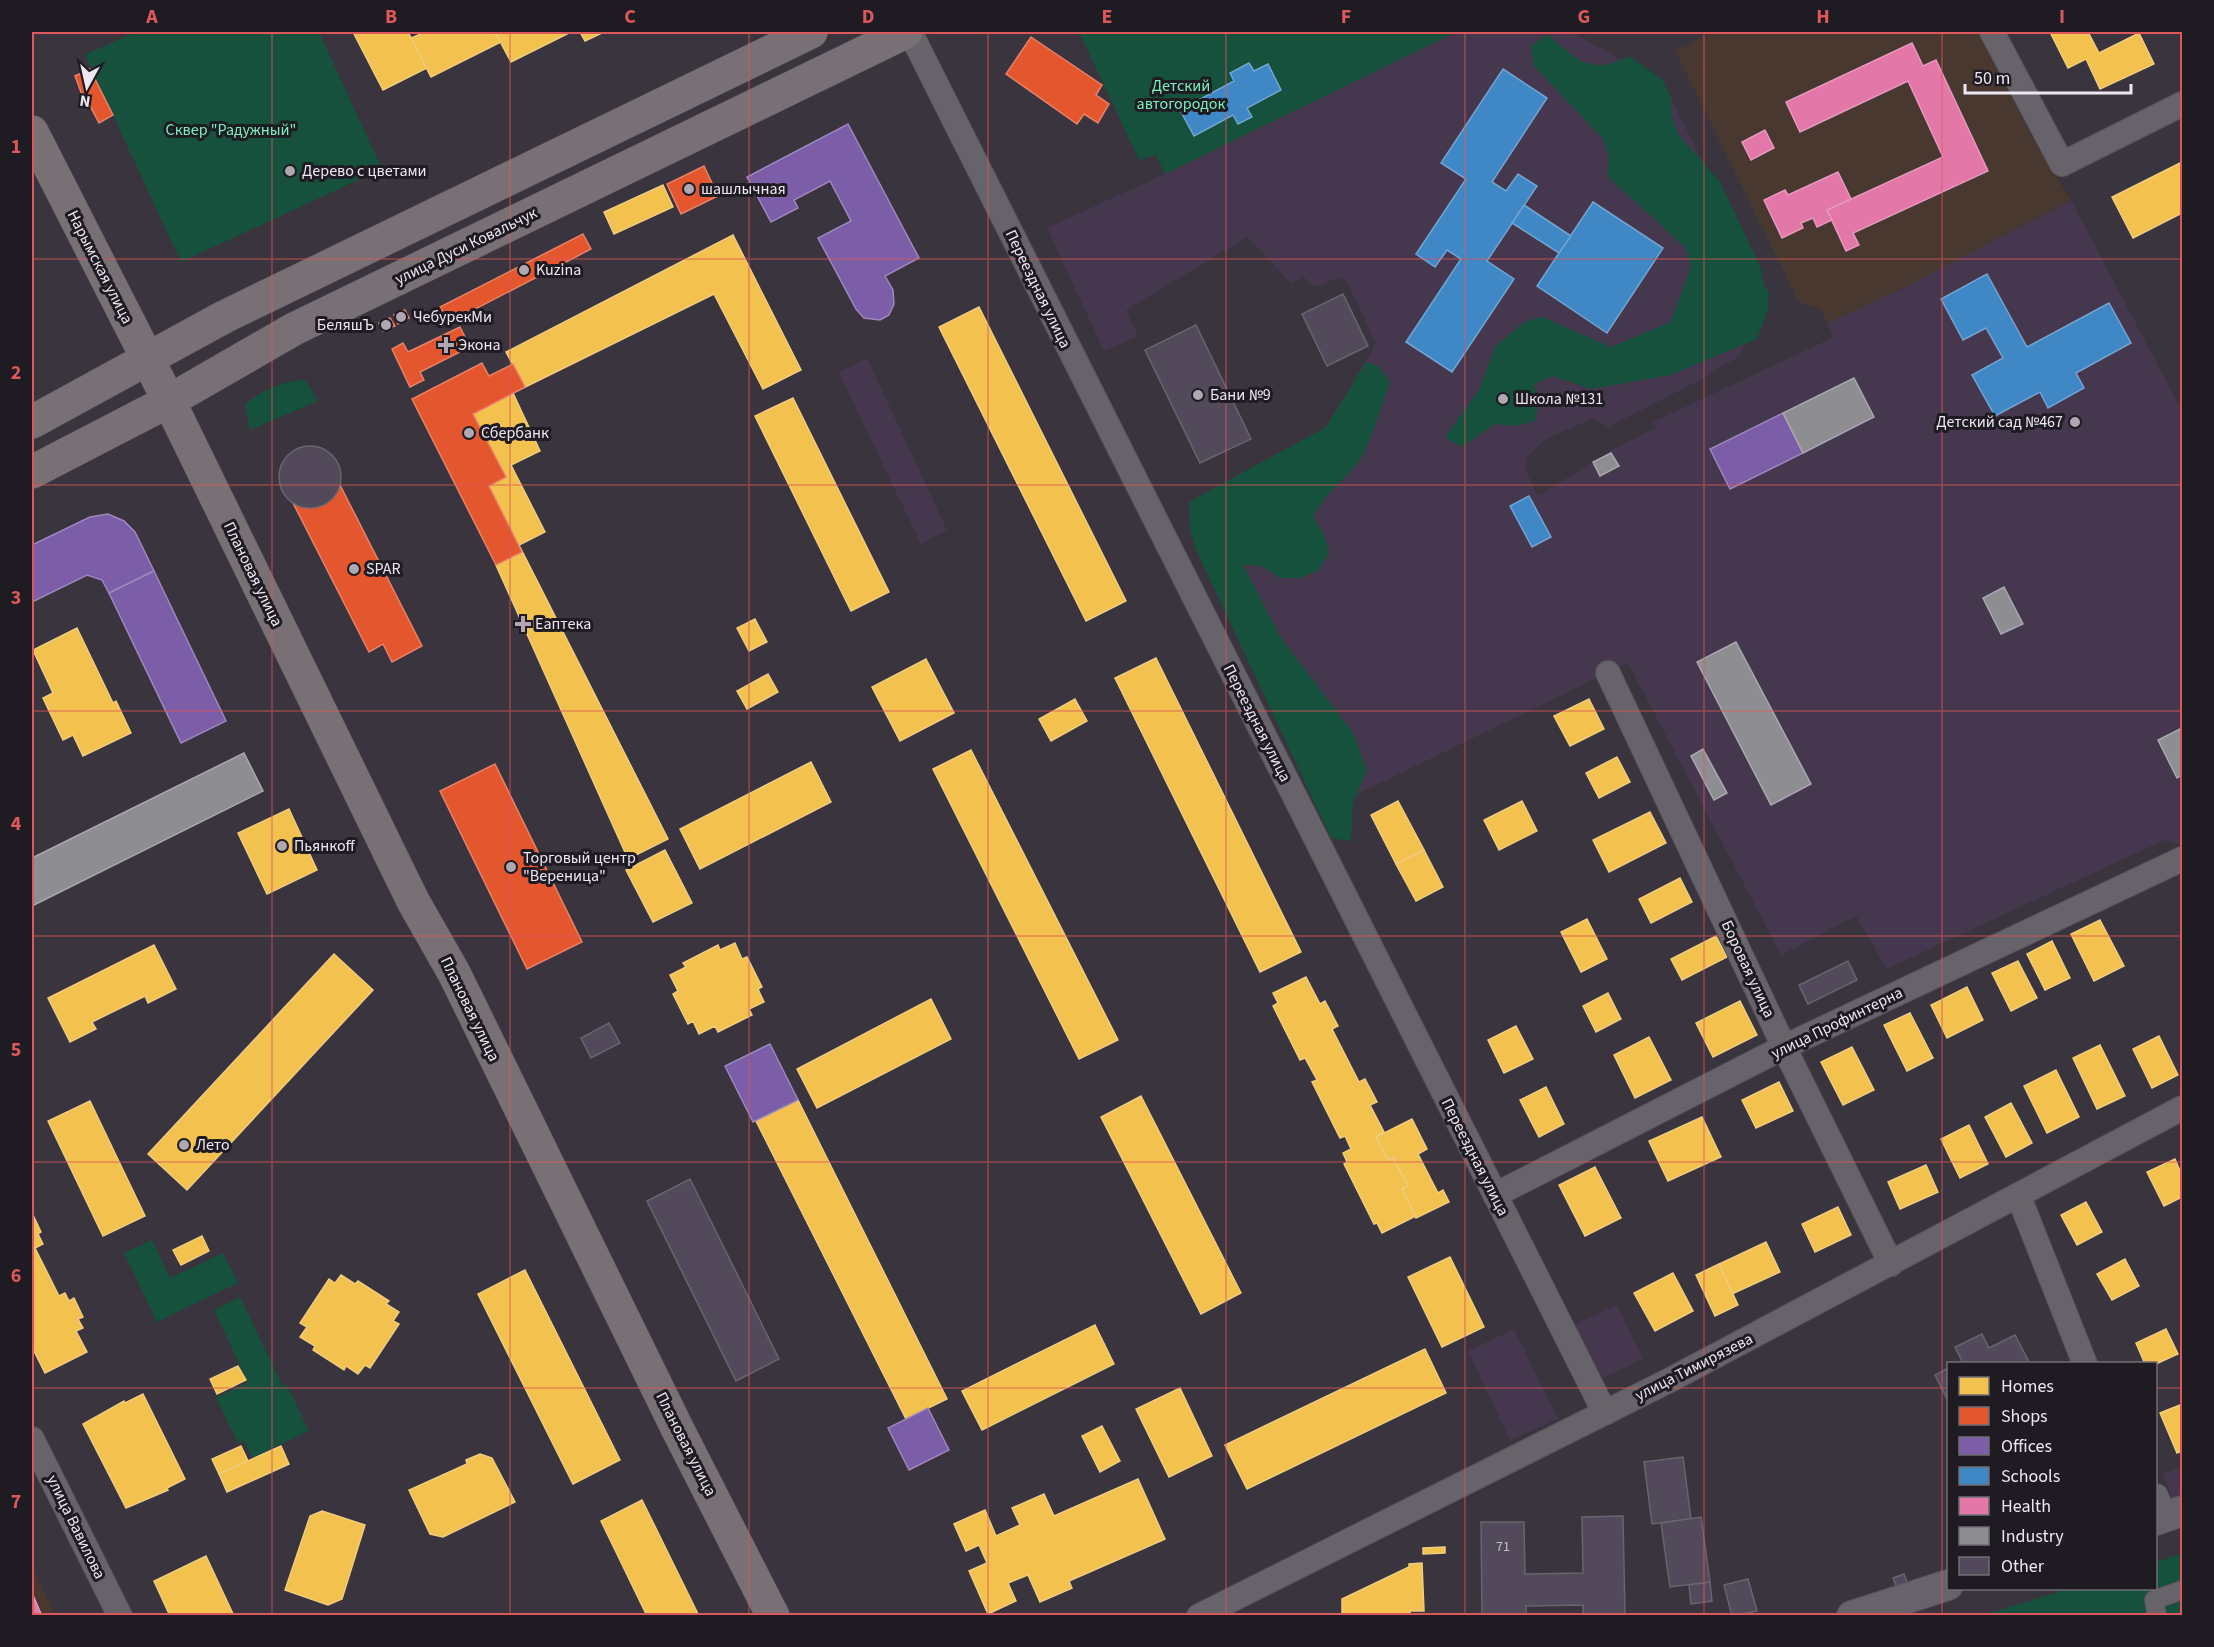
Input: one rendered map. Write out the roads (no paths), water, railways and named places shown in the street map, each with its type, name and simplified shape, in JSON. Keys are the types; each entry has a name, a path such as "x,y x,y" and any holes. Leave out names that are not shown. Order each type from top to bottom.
{"main road":[{"path":"32,422 224,317 811,32"},
{"name":"улица Дуси Ковальчук","path":"32,472 169,401 294,329 908,32"},
{"name":"Нарымская улица","path":"32,132 169,401"},
{"name":"Плановая улица","path":"169,401 413,901 454,973 677,1428 772,1616"}],"street":[{"name":"Переездная улица","path":"908,32 1605,1413"},
{"path":"1992,32 2062,164 2182,104"},
{"name":"Боровая улица","path":"1608,673 1784,1047 1891,1264"},
{"name":"улица Профинтерна","path":"1495,1195 1784,1047 2182,859"},
{"name":"улица Тимирязева","path":"1199,1616 1605,1413 2019,1197 2182,1108"},
{"path":"2019,1197 2084,1362"},
{"name":"улица Вавилова","path":"32,1438 120,1616"},
{"path":"1852,1616 1947,1585"},
{"path":"2157,1616 2154,1600 2182,1590"}],"place":[{"name":"Дерево с цветами","path":"290,171"},
{"name":"шашлычная","path":"689,189"},
{"name":"Kuzina","path":"524,270"},
{"name":"ЧебурекМи","path":"401,317"},
{"name":"БеляшЪ","path":"386,325"},
{"name":"Экона","path":"446,345"},
{"name":"Бани №9","path":"1198,395"},
{"name":"Школа №131","path":"1503,399"},
{"name":"Детский сад №467","path":"2075,422"},
{"name":"Сбербанк","path":"469,433"},
{"name":"SPAR","path":"354,569"},
{"name":"Еаптека","path":"523,624"},
{"name":"Пьянкоff","path":"282,846"},
{"name":"Торговый центр \"Вереница\"","path":"511,867"},
{"name":"Лето","path":"184,1145"}],"park label":[{"name":"Детский автогородок","path":"1181,95"},
{"name":"Сквер \"Радужный\"","path":"231,130"}]}
